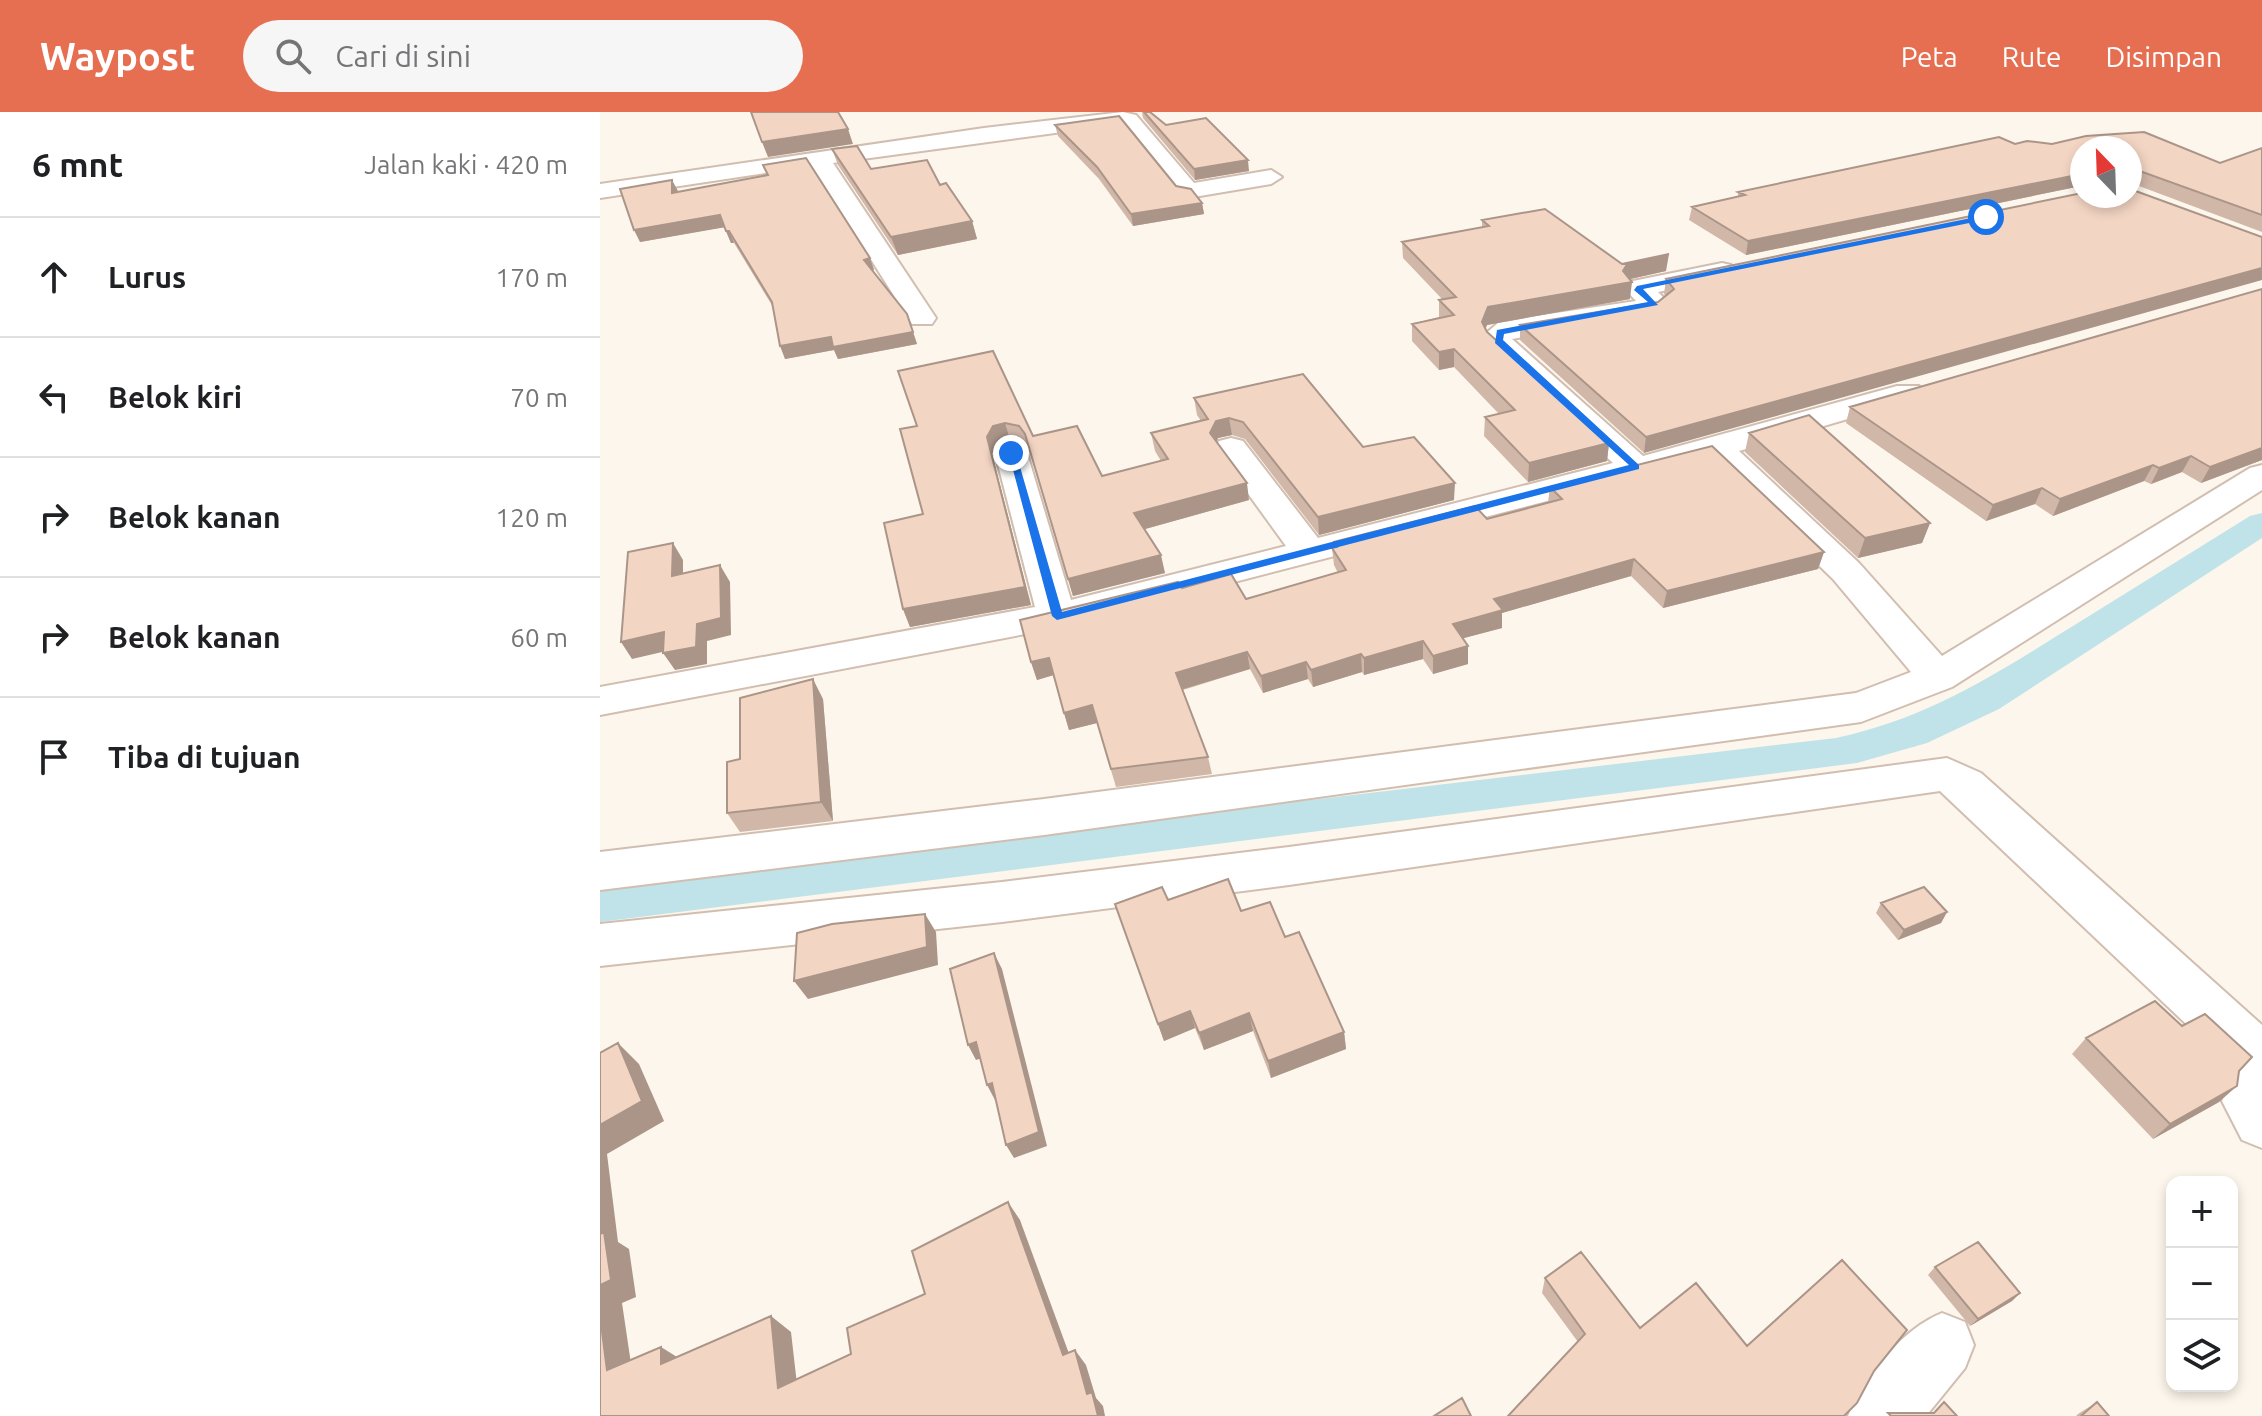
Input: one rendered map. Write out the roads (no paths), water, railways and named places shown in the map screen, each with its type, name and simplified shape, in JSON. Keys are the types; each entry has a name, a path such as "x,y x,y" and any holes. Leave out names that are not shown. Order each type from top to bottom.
{"street":[{"path":"968,112 984,134"},
{"path":"600,191 984,134 1126,118 1186,198 1271,177"},
{"path":"819,158 845,204 922,318"},
{"path":"1636,467 1498,341 1497,336 1509,328 1650,307 1655,303 1637,288 1743,267"},
{"path":"600,701 1057,616 1716,447 1938,383"},
{"path":"1716,447 1846,571 1938,677"},
{"path":"1231,448 1309,551"},
{"path":"1011,453 1057,616"},
{"path":"600,871 1801,718 1861,707 1938,677 2262,475"},
{"path":"600,945 1274,868 1947,774 1965,785 2262,1060"},
{"path":"2262,1089 2250,1101 2262,1121"},
{"path":"1882,1416 1942,1345"}],"waterway":[{"path":"600,903 1836,753 1930,726 1985,699 2262,523"}]}
